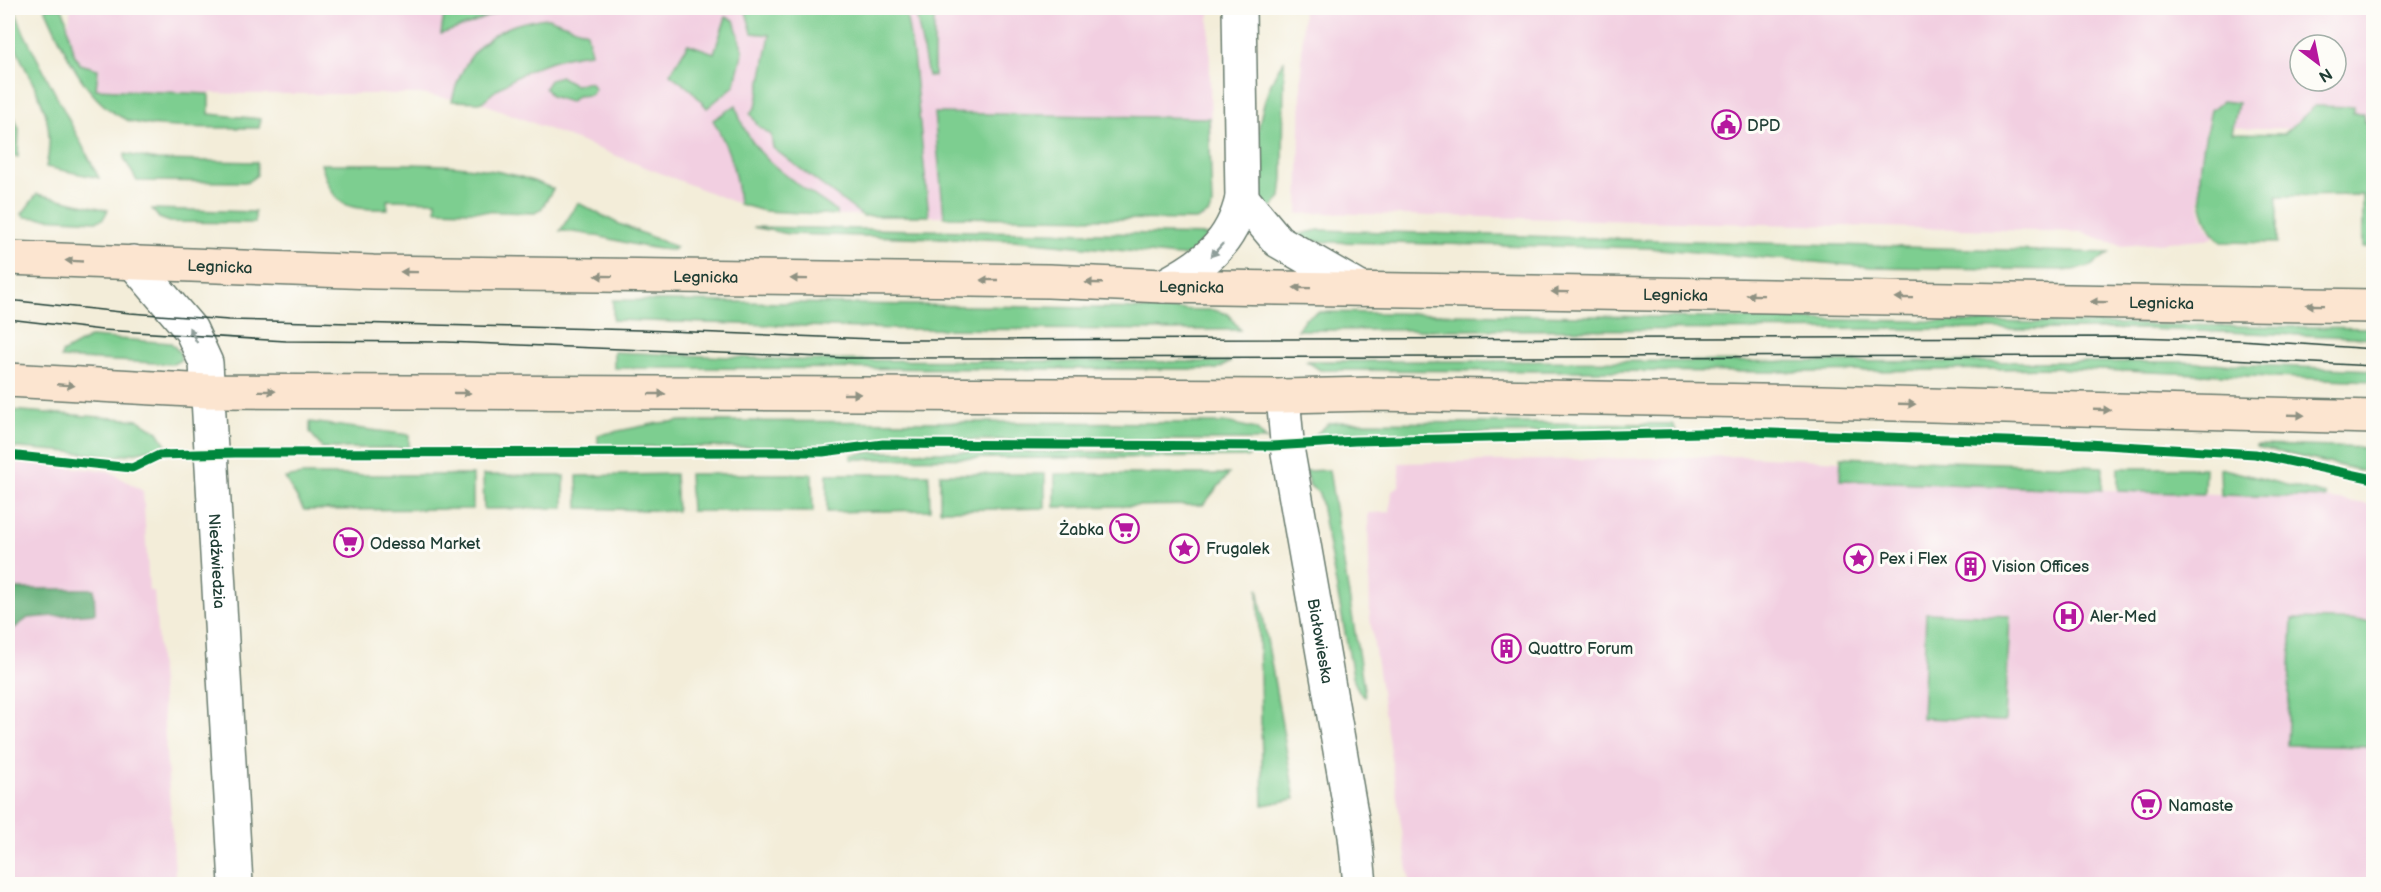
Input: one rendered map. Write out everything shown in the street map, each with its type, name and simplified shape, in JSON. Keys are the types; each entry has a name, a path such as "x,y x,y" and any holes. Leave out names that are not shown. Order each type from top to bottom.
{"main road":[{"name":"Legnicka","path":"8,258 373,272 1048,281 1163,286 2373,306"},
{"path":"8,380 208,391 1283,396 1373,394 1800,401 2373,417"}],"street":[{"path":"1163,286 1206,261 1220,247 1234,221 1242,198 1239,8"},
{"path":"1242,198 1278,241 1361,289"},
{"name":"Niedźwiedzia","path":"133,262 191,330 206,363 236,885"},
{"name":"Białowieska","path":"1283,396 1288,453 1355,836 1360,885"}],"shaded area":[{"path":"71,8 1209,8 1212,206 1202,219 837,215 764,211 739,204 482,103 419,94 244,94 89,89 64,48"},
{"path":"1303,8 2373,8 2373,130 2206,127 2199,202 2203,219 2214,238 2122,246 2081,232 1298,214"},
{"path":"1745,456 1841,461 1841,480 2326,498 2373,505 2373,884 1410,884 1370,618 1368,513 1390,512 1392,490 1399,486 1399,463"},
{"path":"8,462 109,471 143,491 149,591 154,591 176,884 8,884"}],"green space":[{"path":"8,8 14,8 24,33 99,178 46,167 49,142 47,121 41,102 16,49 10,29"},
{"path":"45,8 62,8 73,50 80,64 98,69 96,89 209,94 209,114 261,119 259,128 154,125 127,120 112,112 87,87 77,72"},
{"path":"445,8 506,8 471,24 441,34"},
{"path":"745,8 905,8 913,54 929,216 863,216 773,148 771,135 758,126 750,113 756,107 770,35 752,33"},
{"path":"915,8 934,8 934,76 928,76"},
{"path":"726,17 734,20 743,51 734,86 707,108 691,90 670,74 688,44 714,53"},
{"path":"548,18 587,32 591,53 560,58 532,68 506,83 482,102 452,101 465,67 485,42 512,26"},
{"path":"1284,61 1283,178 1281,197 1272,207 1265,205 1259,191 1256,153 1262,111 1268,91 1275,74"},
{"path":"560,76 575,85 590,82 595,89 590,95 577,96 570,102 551,96 545,88 550,80"},
{"path":"8,101 19,129 18,157 8,154"},
{"path":"2222,101 2238,103 2232,133 2284,134 2315,106 2353,107 2353,113 2364,113 2364,122 2373,123 2373,247 2363,247 2363,195 2277,196 2277,243 2222,242 2211,229 2204,214 2200,180 2201,162 2211,110"},
{"path":"736,105 742,123 762,154 775,167 836,211 837,215 764,211 739,204 731,160 713,120"},
{"path":"934,113 1209,118 1212,206 1208,214 1196,220 944,217"},
{"path":"125,154 157,160 257,162 257,175 248,182 137,181 124,158"},
{"path":"321,164 469,167 527,179 553,189 542,208 535,213 436,210 436,201 387,200 388,209 361,208 343,203 336,198"},
{"path":"37,194 108,210 103,219 97,221 24,217 22,214"},
{"path":"578,203 617,223 676,247 673,250 644,247 589,234 560,231"},
{"path":"152,209 255,212 255,223 170,222 159,218"},
{"path":"753,227 1214,235 1188,255 1179,256 1013,240 789,234"},
{"path":"1319,230 2109,253 2091,266 2073,270 1872,267 1648,248 1331,242 1309,241 1296,235"},
{"path":"613,300 1213,310 1228,314 1240,330 897,329 613,320"},
{"path":"1318,312 2373,328 2374,338 2147,329 1297,330 1305,318"},
{"path":"91,337 171,343 180,353 181,360 173,364 61,358 62,353"},
{"path":"614,352 800,360 1231,362 1217,369 614,368"},
{"path":"1306,361 2182,362 2373,370 2374,381 2050,368 1810,372 1320,370"},
{"path":"8,410 139,420 158,432 167,446 118,456 8,447"},
{"path":"683,421 1230,423 1256,429 1267,440 884,440 823,447 598,447 598,435 658,423"},
{"path":"310,422 409,435 409,448 322,448 310,432"},
{"path":"1330,423 1672,424 1676,430 1312,437"},
{"path":"2256,445 2373,448 2373,473 2256,447"},
{"path":"873,452 1212,452 1249,453 1249,457 851,459 851,455"},
{"path":"1841,457 2103,467 2102,490 1840,480"},
{"path":"2118,468 2205,468 2204,494 2118,491"},
{"path":"2220,468 2326,495 2326,498 2221,495"},
{"path":"1329,470 1365,696 1359,692 1354,681 1319,493 1309,485 1305,471"},
{"path":"675,474 677,511 578,508 577,476"},
{"path":"689,474 812,474 813,512 691,511"},
{"path":"827,474 929,474 930,510 827,512"},
{"path":"940,474 1045,474 1045,508 940,510"},
{"path":"1055,474 1229,474 1203,505 1055,507"},
{"path":"302,475 473,475 473,509 304,510 285,478"},
{"path":"483,475 564,476 564,508 484,509"},
{"path":"1258,588 1295,799 1263,805"},
{"path":"8,589 94,589 95,613 28,618 8,633"},
{"path":"1926,613 2010,616 2005,721 1922,718"},
{"path":"2292,619 2373,621 2373,747 2287,745"}],"tram line":[{"path":"8,300 130,313 229,320 641,330 900,340 2132,337 2240,340 2374,349"},
{"path":"8,319 102,330 286,341 446,342 846,358 2169,356 2374,366"}],"cycle path":[{"path":"8,455 132,468 159,455 235,453 823,452 883,444 1272,446 1355,441 1745,432 2088,444 2255,454 2374,479"}],"place":[{"name":"DPD","path":"1726,125"},
{"name":"Żabka","path":"1125,529"},
{"name":"Odessa Market","path":"349,543"},
{"name":"Frugalek","path":"1185,548"},
{"name":"Pex i Flex","path":"1858,558"},
{"name":"Vision Offices","path":"1971,566"},
{"name":"Aler-Med","path":"2069,616"},
{"name":"Quattro Forum","path":"1507,648"},
{"name":"Namaste","path":"2147,805"}]}
